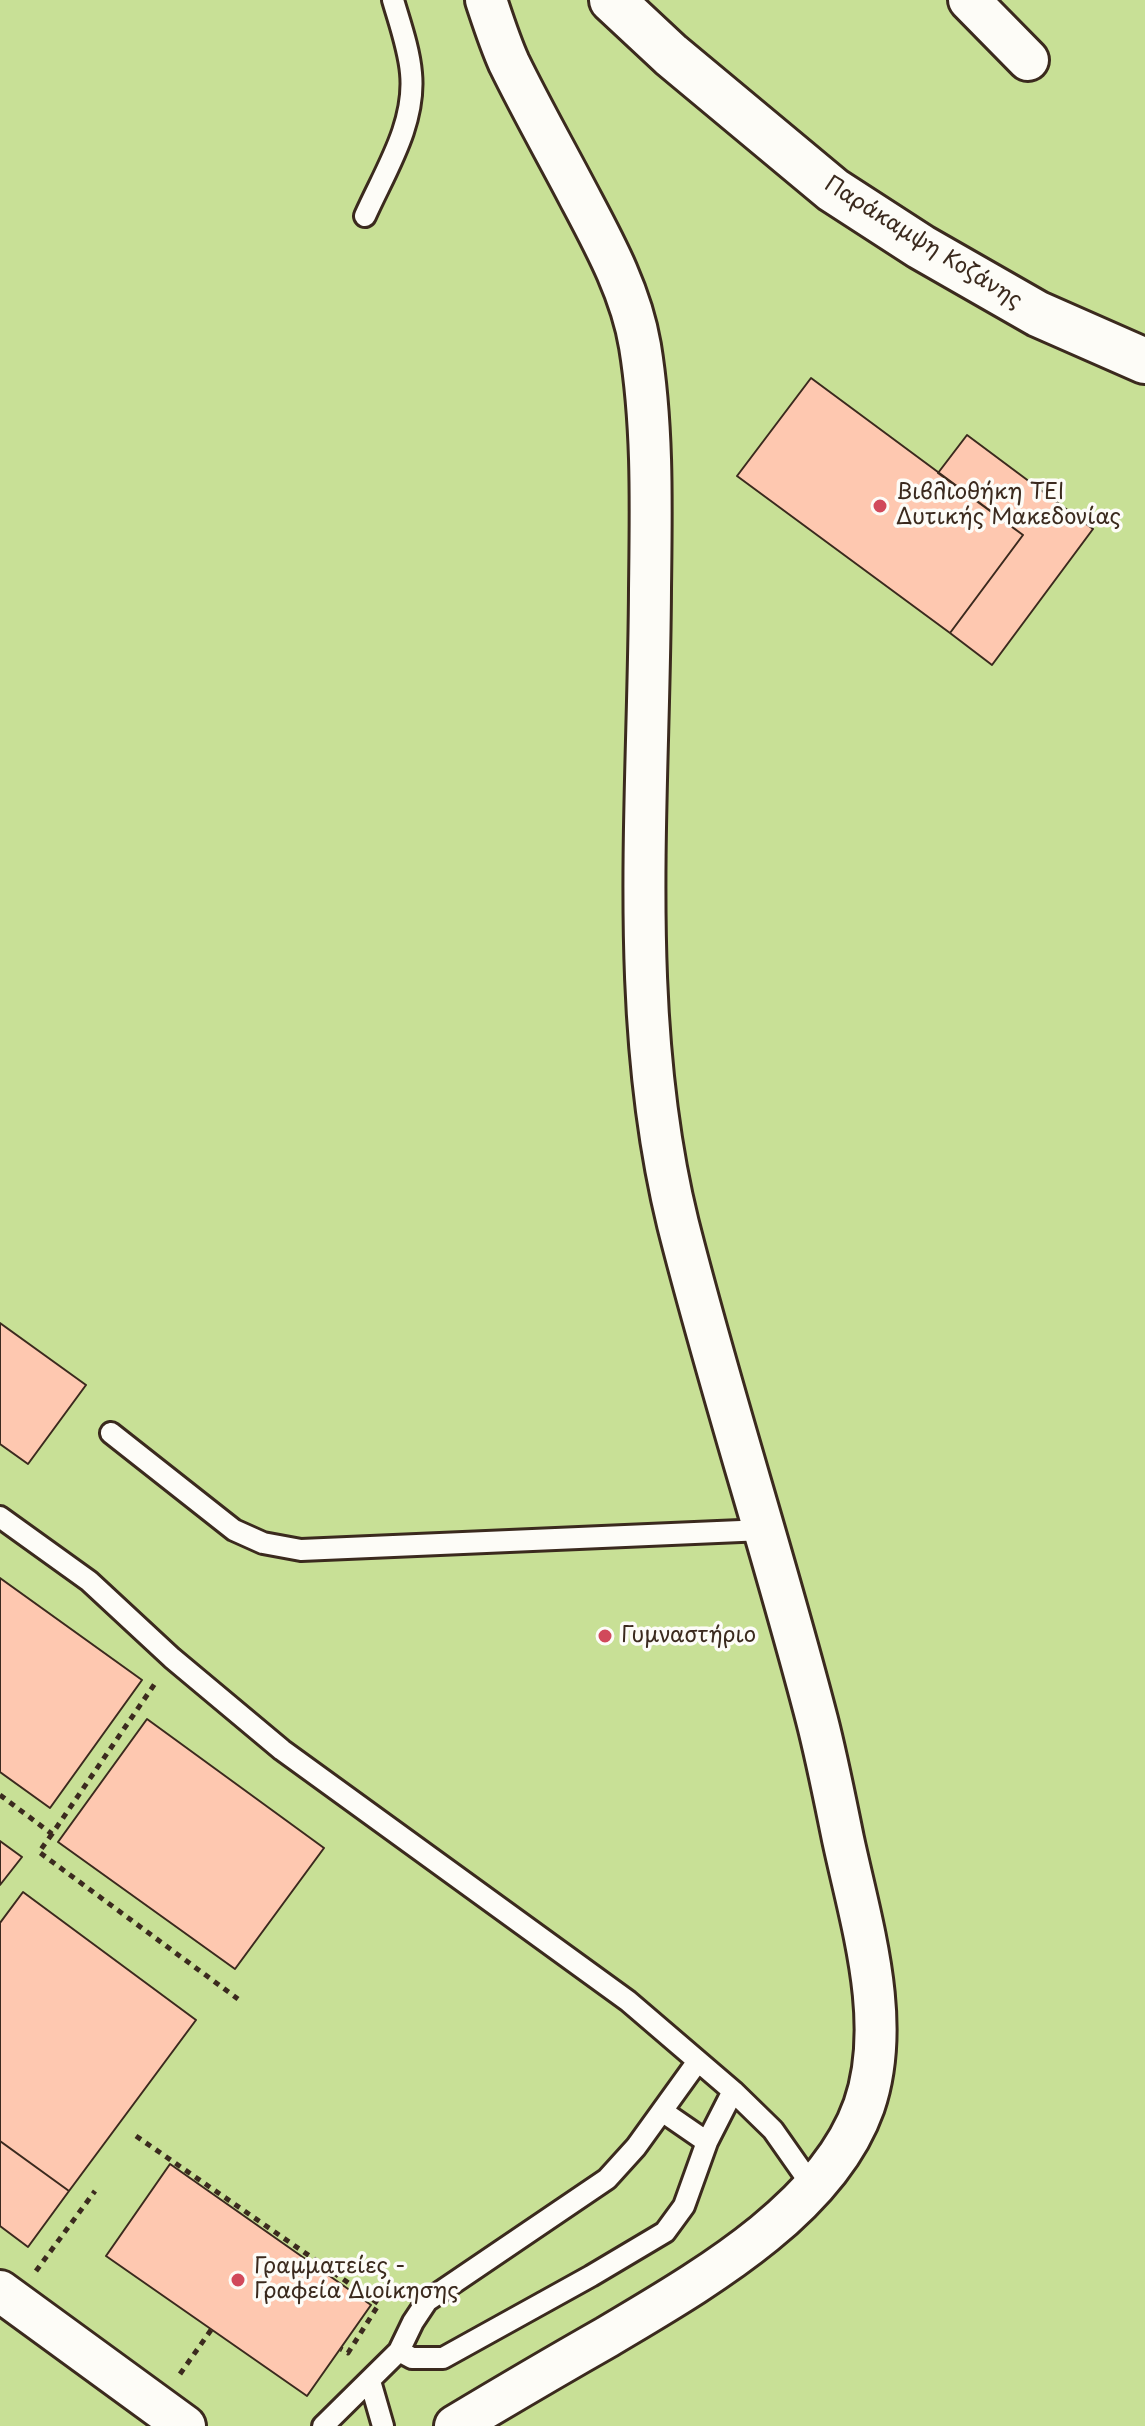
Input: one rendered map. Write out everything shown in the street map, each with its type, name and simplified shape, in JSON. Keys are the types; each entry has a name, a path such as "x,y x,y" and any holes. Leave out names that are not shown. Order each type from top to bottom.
{"main road":[{"name":"Παράκαμψη Κοζάνης","path":"612,0 671,55 833,190 921,247 1038,314 1145,361"}],"street":[{"path":"455,2426 672,2298 772,2229 813,2187 844,2147 862,2111 873,2074 877,2025 874,1992 856,1898 818,1725 678,1222 658,1130 649,1032 644,855 651,491 647,390 638,335 621,280 507,59 486,0"},
{"path":"969,0 1028,60"},
{"path":"7,2296 171,2416"}],"lane":[{"path":"365,216 406,127 411,97 411,73 393,0"},
{"path":"111,1433 234,1530 263,1543 301,1550 764,1530"},
{"path":"0,1517 89,1581 172,1658 282,1750 628,2001 733,2091 773,2130 813,2187"},
{"path":"323,2426 399,2351 427,2301 607,2179 636,2147 698,2061"},
{"path":"399,2351 412,2358 443,2358 665,2232 684,2206 707,2142 733,2091"},
{"path":"662,2111 707,2142"},
{"path":"370,2381 383,2426"}],"path":[{"path":"172,1658 39,1852 238,1999"},
{"path":"0,1795 52,1834"},
{"path":"136,2136 379,2304 348,2353 341,2349"},
{"path":"7,2296 95,2191"},
{"path":"171,2416 211,2330"}],"green space":[{"path":"0,0 1145,0 1145,2426 0,2426"}],"building":[{"name":"Βιβλιοθήκη ΤΕΙ Δυτικής Μακεδονίας","path":"811,378 1023,535 950,633 737,476"},
{"path":"967,435 1093,529 992,665 950,633 1023,535 938,473"},
{"path":"0,1323 86,1385 28,1464 0,1444"},
{"path":"0,1578 142,1680 50,1808 0,1772"},
{"path":"147,1719 324,1848 235,1969 58,1842"},
{"path":"0,1841 22,1857 0,1885"},
{"path":"23,1892 196,2020 69,2191 0,2141 0,1923"},
{"path":"0,2141 69,2191 28,2247 0,2226"},
{"name":"Γραμματείες - Γραφεία Διοίκησης","path":"170,2164 371,2305 307,2396 106,2256"}],"place":[{"name":"Βιβλιοθήκη ΤΕΙ Δυτικής Μακεδονίας","path":"880,506"},
{"name":"Γυμναστήριο","path":"605,1636"},
{"name":"Γραμματείες - Γραφεία Διοίκησης","path":"238,2280"}]}
